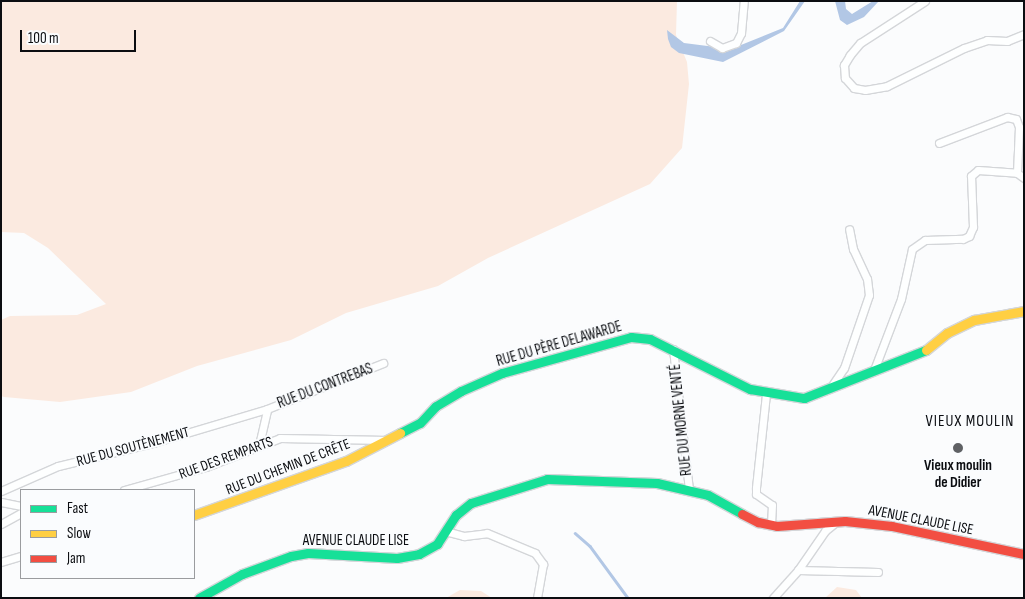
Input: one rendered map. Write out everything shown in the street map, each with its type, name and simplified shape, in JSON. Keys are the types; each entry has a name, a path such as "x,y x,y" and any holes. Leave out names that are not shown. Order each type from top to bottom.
{"street":[{"path":"710,41 722,48 736,43 741,33 744,1"},
{"path":"925,1 860,43 850,55 844,65 845,78 854,88 866,90 886,86 964,48 1024,34"},
{"path":"939,143 1007,117 1016,119 1019,127 1016,173"},
{"path":"874,370 901,299 912,248 925,240 963,239 969,236 973,227 971,176 978,170 1016,173 1024,178"},
{"path":"829,389 844,368 869,295 867,279 853,249 849,229"},
{"name":"RUE DU PÈRE DELAWARDE","path":"389,440 420,423 436,406 502,373 631,337 650,339 673,349 750,389 766,394 804,398 925,351 947,332 974,320 1024,311"},
{"name":"RUE DU MORNE VENTÉ","path":"673,349 689,490"},
{"name":"RUE DU CONTREBAS","path":"267,408 383,363"},
{"path":"766,394 756,494 772,505 771,524"},
{"path":"259,445 267,408"},
{"name":"RUE DU SOUTÈNEMENT","path":"1,491 58,466 153,443 267,408"},
{"name":"RUE DES REMPARTS","path":"128,489 206,467 259,445 302,437 389,440"},
{"name":"RUE DU CHEMIN DE CRÊTE","path":"195,515 346,461 389,440"},
{"name":"AVENUE CLAUDE LISE","path":"199,598 242,574 291,556 409,556 432,547 456,516 471,504 498,492 547,479 658,483 724,501 758,522 771,524 836,522 892,526 1024,554"},
{"path":"1,502 20,506"},
{"path":"1,524 20,514"},
{"path":"773,598 798,570 825,532 836,522"},
{"path":"445,531 464,536 487,533 535,554 543,564 537,598"},
{"path":"1,562 20,556"},
{"path":"798,570 878,572"}],"shaded area":[{"path":"1,1 677,1 676,35 687,62 689,84 682,148 650,184 488,258 438,286 346,313 291,340 197,366 131,392 60,402 4,397 1,396 1,320 10,316 77,315 106,304 48,248 24,233 1,232"},
{"path":"837,587 856,590 862,598 825,598"},
{"path":"460,590 481,591 492,598 446,598"}],"water":[{"path":"800,1 805,1 784,31 723,62 679,53 671,47 668,39 667,30 684,43 731,49 783,28"},
{"path":"835,1 845,1 846,9 852,14 873,1 879,1 864,17 847,25 840,20"}],"waterway":[{"path":"575,533 590,546 628,598"}],"traffic: fast":[{"path":"400,433 420,423 436,406 461,391 502,373 631,337 650,339 750,389 804,398 926,350"},
{"path":"199,598 242,574 291,556 308,553 397,558 419,554 437,544 456,515 471,503 547,479 657,483 708,495 742,514"}],"traffic: slow":[{"path":"926,350 947,333 974,320 1024,311"},
{"path":"195,515 346,461 400,433"}],"traffic: jam":[{"path":"742,514 758,522 777,526 845,521 892,526 1024,554"}],"place":[{"name":"Vieux moulin de Didier","path":"958,448"}],"district":[{"name":"VIEUX MOULIN","path":"970,422"}]}
